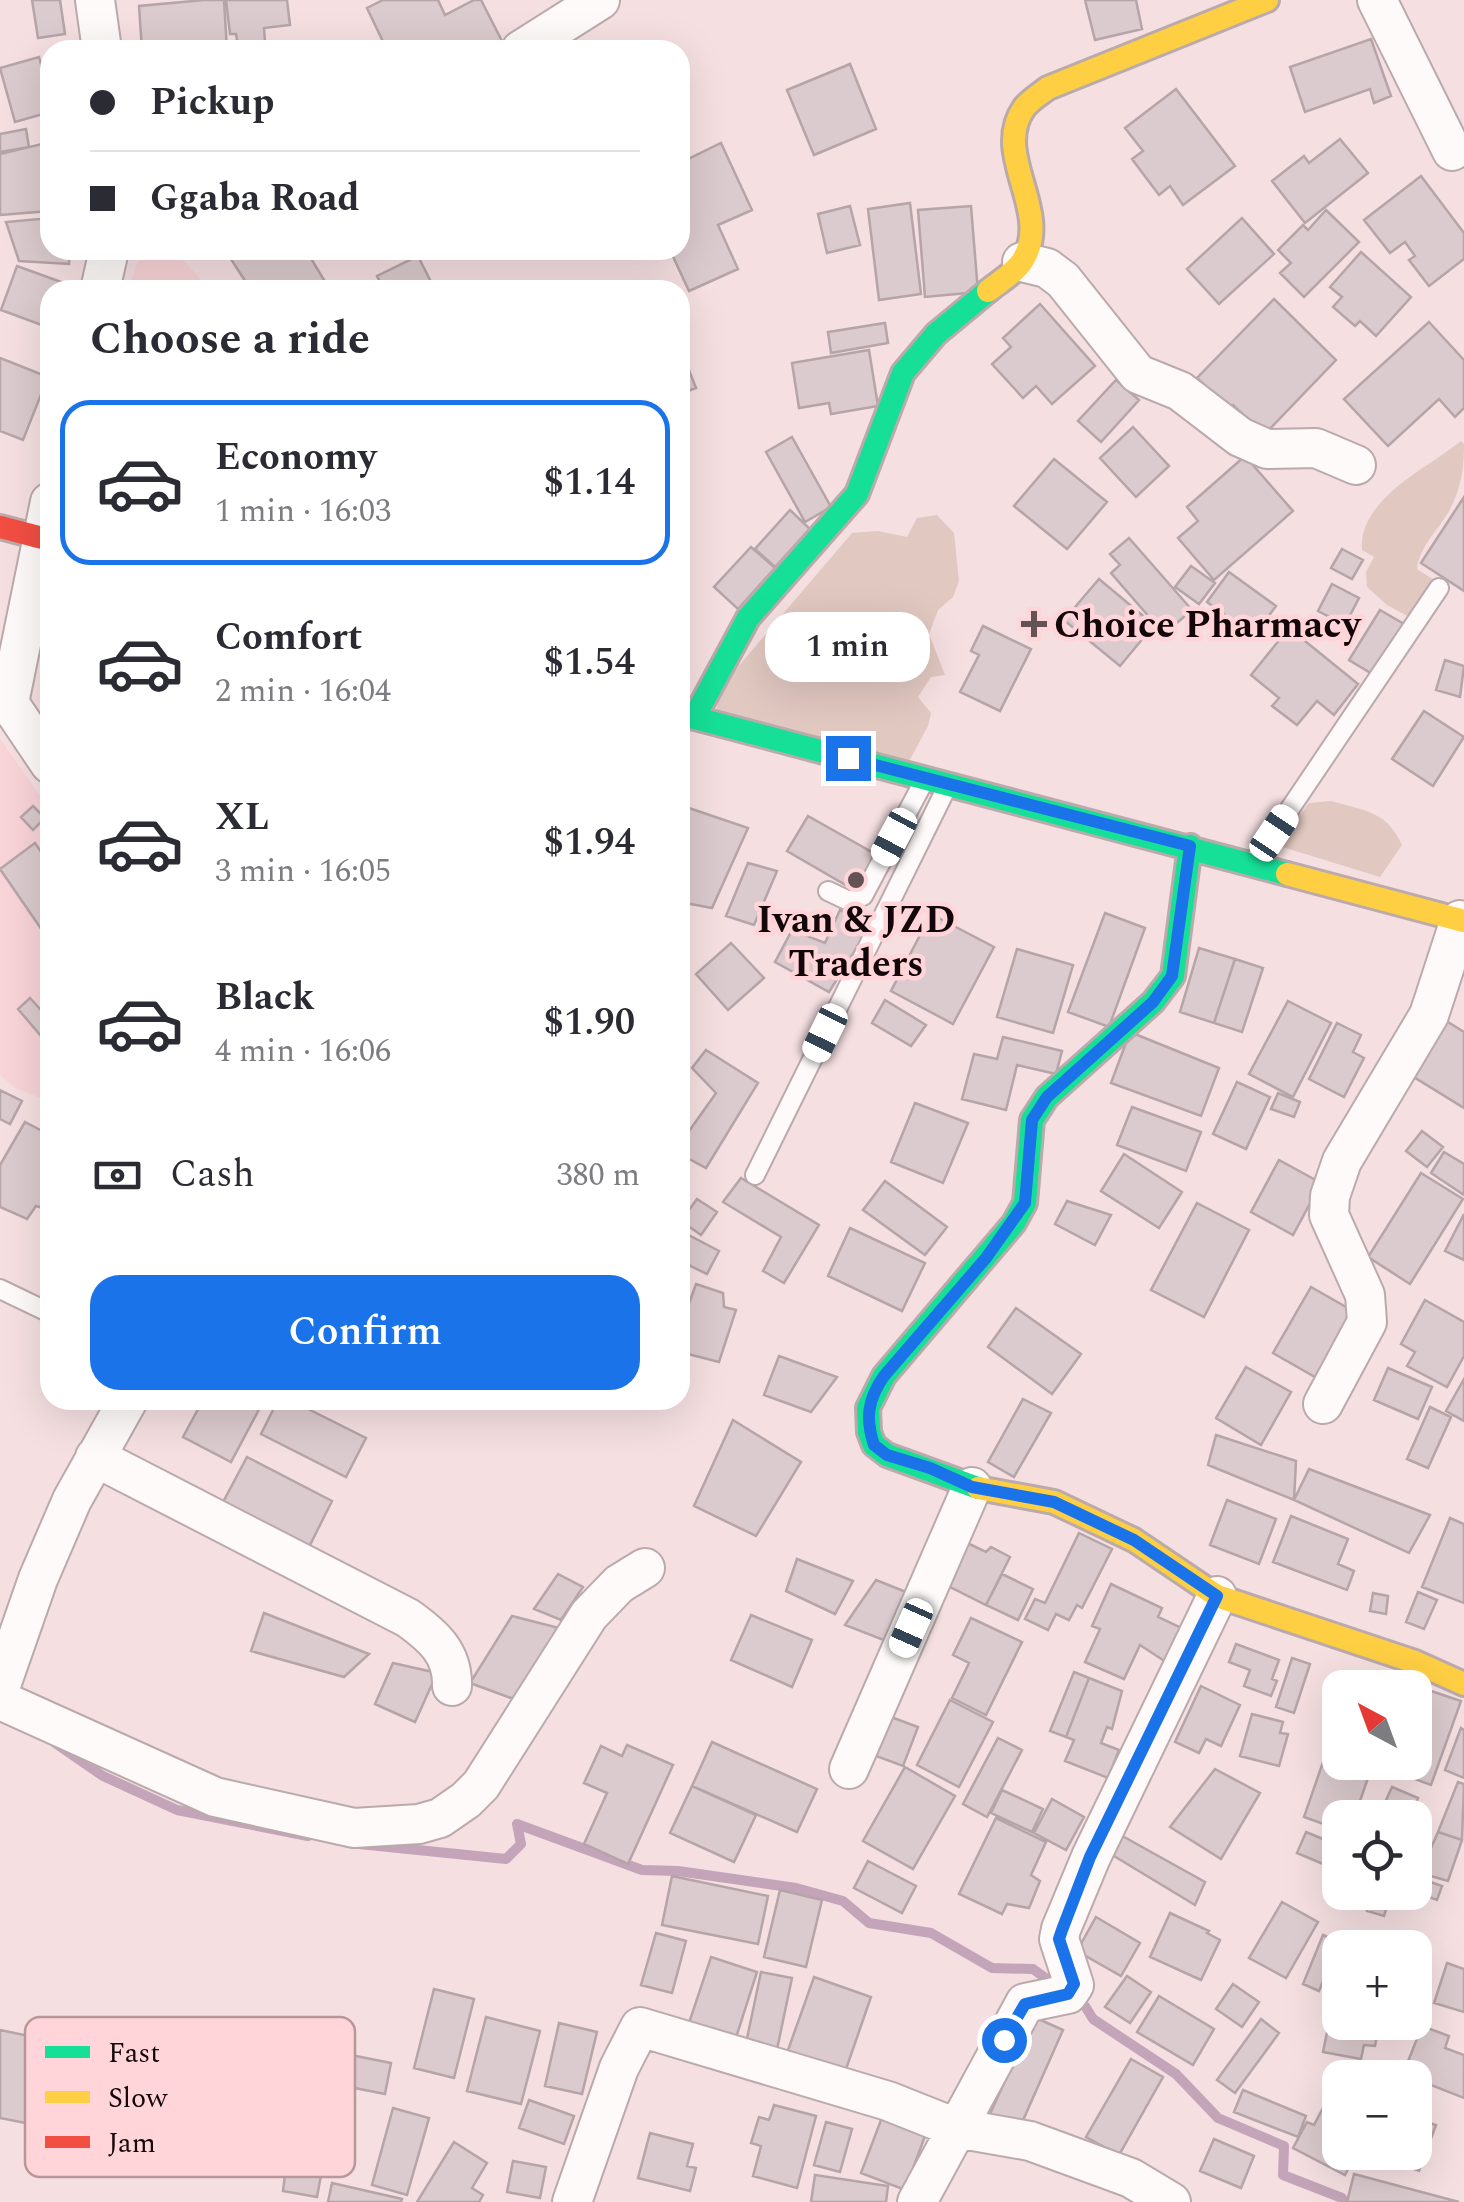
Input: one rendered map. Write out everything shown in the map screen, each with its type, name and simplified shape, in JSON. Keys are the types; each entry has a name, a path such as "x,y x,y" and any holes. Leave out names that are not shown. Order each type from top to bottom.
{"street":[{"path":"95,0 101,40"},
{"path":"537,40 600,0"},
{"path":"1267,0 1048,88 1026,102 1017,116 1014,142 1028,245 1046,268 1063,280 1138,374 1180,391 1240,437 1267,448 1316,448 1356,465"},
{"path":"1377,0 1452,151"},
{"path":"690,711 748,618 856,494 902,373 936,334 1028,245"},
{"path":"0,527 40,527"},
{"path":"38,622 4,708 40,752"},
{"path":"690,717 1462,920 1430,1015 1342,1161 1330,1196 1329,1215 1365,1295 1366,1322 1323,1404"},
{"path":"1190,846 1172,976 1153,1002 1047,1097 1032,1120 1025,1203 1014,1223 873,1393 868,1408 874,1445 887,1455 972,1487 1054,1502 1134,1540 1217,1596 1415,1662 1464,1684"},
{"path":"0,1688 38,1578 72,1500 122,1410"},
{"path":"95,1457 408,1618 444,1651 452,1668 452,1686"},
{"path":"849,1769 972,1487"},
{"path":"0,1700 215,1797 354,1828 419,1824 440,1818 482,1785 589,1615 619,1584 645,1568"},
{"path":"918,2202 1025,2004 1068,1994 1074,1984 1059,1939 1062,1930 1090,1857 1217,1596"},
{"path":"572,2202 619,2068 640,2027 888,2101 956,2128 1030,2141 1131,2178 1171,2202"}],"lane":[{"path":"1253,864 1439,588"},
{"path":"828,891 849,902 863,896 937,781"},
{"path":"755,1175 937,781"},
{"path":"0,1289 40,1308"}],"shaded area":[{"path":"183,260 201,280 131,280 138,261"},
{"path":"1461,441 1463,463 1456,496 1418,561 1417,569 1434,580 1411,618 1387,605 1367,587 1366,572 1374,557 1362,550 1364,532 1383,500"},
{"path":"937,515 954,533 959,581 953,597 938,610 929,634 945,675 931,677 918,697 931,713 907,765 716,714 719,689 852,533 878,531 907,537 917,518"},
{"path":"0,739 40,796 40,1098 16,1088 0,1075"},
{"path":"1331,801 1374,814 1396,834 1402,845 1380,877 1276,845 1309,803"}],"building":[{"path":"32,0 60,0 65,34 38,38"},
{"path":"224,0 226,40 141,40 139,6"},
{"path":"226,0 287,0 290,25 264,28 265,40 237,40 236,34 230,34"},
{"path":"383,0 438,0 445,15 481,0 501,40 382,40 367,8"},
{"path":"1085,0 1136,0 1142,29 1095,40"},
{"path":"1371,39 1391,96 1374,103 1370,89 1305,112 1290,67"},
{"path":"39,57 40,115 15,122 0,68"},
{"path":"850,64 876,129 814,155 787,90"},
{"path":"1176,89 1235,166 1183,205 1170,186 1159,195 1132,159 1143,151 1125,128"},
{"path":"26,129 29,147 0,152 0,134"},
{"path":"1340,139 1368,173 1305,223 1272,181 1304,156 1309,163"},
{"path":"721,143 752,210 718,225 738,269 690,291 690,280 684,280 675,260 690,260 690,158"},
{"path":"40,144 40,212 0,215 0,154"},
{"path":"1421,176 1464,233 1464,259 1429,286 1409,260 1415,256 1405,242 1390,253 1364,220"},
{"path":"910,203 921,294 879,300 868,209"},
{"path":"850,206 860,245 827,253 818,214"},
{"path":"971,206 978,292 925,297 918,210"},
{"path":"1326,210 1359,242 1304,297 1280,273 1291,263 1278,250 1303,225 1308,230"},
{"path":"1242,218 1274,254 1219,304 1187,269"},
{"path":"40,219 40,260 69,260 69,264 19,261 6,222"},
{"path":"1361,252 1411,297 1376,336 1360,321 1355,326 1333,307 1342,297 1330,287"},
{"path":"232,260 312,260 324,280 244,280"},
{"path":"410,260 420,260 430,280 379,280 377,276"},
{"path":"17,266 56,280 40,280 40,324 1,310"},
{"path":"1274,299 1336,360 1264,435 1197,378"},
{"path":"1040,304 1095,366 1052,404 1036,386 1023,398 992,364 1011,347 1003,338"},
{"path":"1429,322 1464,360 1464,408 1455,417 1439,399 1388,446 1344,399"},
{"path":"885,323 888,343 831,353 828,332"},
{"path":"869,350 878,406 831,414 829,403 799,408 792,363"},
{"path":"0,358 40,374 40,397 23,440 0,431"},
{"path":"1116,380 1139,400 1101,442 1078,421"},
{"path":"1133,427 1169,466 1136,497 1100,458"},
{"path":"792,437 831,507 805,522 766,452"},
{"path":"1245,456 1293,511 1214,580 1178,538 1198,521 1187,507"},
{"path":"1054,459 1107,502 1067,549 1014,506"},
{"path":"1464,497 1464,591 1421,563"},
{"path":"790,510 810,529 775,567 755,549"},
{"path":"1129,538 1192,610 1164,634 1111,573 1120,565 1110,554"},
{"path":"751,547 775,568 738,609 714,587"},
{"path":"1342,549 1363,560 1352,579 1331,568"},
{"path":"1191,566 1215,583 1199,604 1175,587"},
{"path":"1229,572 1276,606 1254,636 1207,602"},
{"path":"1099,579 1154,625 1120,666 1064,620"},
{"path":"1332,584 1359,598 1345,625 1318,611"},
{"path":"1380,610 1404,624 1374,675 1349,660"},
{"path":"983,626 1031,649 1000,711 960,692 979,655 971,651"},
{"path":"1289,628 1358,684 1334,715 1317,701 1297,725 1272,706 1279,698 1251,675"},
{"path":"1445,660 1464,666 1460,697 1436,690"},
{"path":"1424,711 1464,737 1433,786 1392,759"},
{"path":"33,806 40,813 40,823 33,830 21,817"},
{"path":"690,808 748,828 712,908 690,904"},
{"path":"808,816 877,855 856,891 787,851"},
{"path":"35,843 40,850 40,927 0,869"},
{"path":"748,863 777,871 754,925 726,916"},
{"path":"840,910 871,925 829,992 775,962 792,930 825,943"},
{"path":"1105,913 1145,928 1109,1027 1068,1012"},
{"path":"931,914 994,947 953,1024 891,991"},
{"path":"731,943 764,978 728,1010 696,974"},
{"path":"1199,948 1235,959 1214,1023 1180,1012"},
{"path":"1017,949 1073,965 1053,1033 997,1017"},
{"path":"1235,959 1263,968 1242,1032 1214,1023"},
{"path":"30,998 40,1009 40,1035 18,1009"},
{"path":"885,1000 926,1025 911,1046 872,1023"},
{"path":"1288,1001 1331,1023 1293,1097 1249,1074"},
{"path":"1438,1016 1464,1032 1464,1108 1404,1071"},
{"path":"1337,1023 1361,1035 1353,1052 1364,1058 1344,1097 1309,1079"},
{"path":"1130,1032 1219,1068 1201,1116 1111,1083"},
{"path":"1003,1037 1062,1051 1056,1074 1017,1065 1006,1110 962,1099 974,1054 997,1059"},
{"path":"706,1050 758,1083 706,1168 690,1159 690,1130 716,1093 692,1068"},
{"path":"1237,1082 1270,1097 1246,1149 1213,1134"},
{"path":"0,1090 22,1101 10,1124 0,1119"},
{"path":"1278,1093 1300,1102 1294,1117 1271,1109"},
{"path":"915,1103 968,1123 943,1183 891,1162"},
{"path":"1132,1107 1201,1132 1186,1171 1117,1145"},
{"path":"25,1122 40,1130 40,1207 36,1206 27,1219 0,1207 0,1165"},
{"path":"1422,1131 1443,1147 1427,1167 1406,1151"},
{"path":"1444,1152 1464,1164 1464,1195 1431,1173"},
{"path":"1124,1154 1182,1192 1159,1228 1101,1191"},
{"path":"1279,1160 1321,1183 1293,1235 1251,1212"},
{"path":"1421,1173 1463,1199 1410,1284 1368,1257"},
{"path":"741,1178 819,1225 784,1283 763,1271 781,1237 723,1202"},
{"path":"885,1181 947,1227 925,1255 863,1210"},
{"path":"697,1199 717,1212 701,1235 690,1227 690,1209"},
{"path":"1067,1201 1111,1215 1095,1245 1055,1224"},
{"path":"1197,1203 1249,1230 1204,1317 1151,1290"},
{"path":"1464,1214 1464,1260 1445,1251"},
{"path":"850,1228 925,1263 902,1311 828,1276"},
{"path":"690,1236 719,1251 707,1274 690,1266"},
{"path":"696,1284 723,1293 724,1307 736,1310 719,1362 690,1355 690,1301"},
{"path":"1311,1287 1353,1311 1315,1377 1273,1353"},
{"path":"1425,1300 1464,1322 1464,1356 1447,1387 1407,1366 1415,1352 1401,1344"},
{"path":"1016,1308 1081,1354 1052,1394 988,1347"},
{"path":"779,1356 837,1377 811,1412 764,1395"},
{"path":"1246,1367 1291,1392 1261,1445 1216,1418"},
{"path":"1388,1368 1432,1387 1418,1419 1374,1400"},
{"path":"1464,1379 1464,1421 1446,1411"},
{"path":"1023,1399 1051,1413 1014,1477 988,1462"},
{"path":"1430,1407 1451,1417 1428,1468 1407,1459"},
{"path":"198,1410 259,1410 231,1462 183,1437"},
{"path":"273,1410 310,1410 366,1438 346,1477 261,1434"},
{"path":"733,1420 801,1462 756,1536 694,1506"},
{"path":"1216,1435 1296,1461 1294,1500 1208,1465"},
{"path":"247,1457 332,1501 307,1551 221,1506"},
{"path":"1309,1469 1430,1515 1409,1553 1294,1500"},
{"path":"1227,1500 1276,1519 1259,1564 1210,1545"},
{"path":"1291,1516 1348,1539 1338,1564 1354,1571 1347,1590 1273,1562"},
{"path":"1450,1518 1464,1524 1464,1603 1422,1587"},
{"path":"1079,1533 1112,1549 1082,1608 1077,1605 1069,1620 1056,1614 1048,1630 1025,1619 1035,1599 1045,1603"},
{"path":"961,1540 986,1552 991,1547 1010,1557 986,1605 940,1582"},
{"path":"797,1559 853,1581 835,1614 786,1591"},
{"path":"558,1574 583,1587 561,1620 534,1609"},
{"path":"1002,1574 1033,1589 1018,1620 986,1605"},
{"path":"876,1580 911,1594 891,1643 845,1625"},
{"path":"1111,1584 1162,1608 1158,1617 1188,1631 1172,1666 1140,1645 1124,1679 1085,1662 1100,1629 1092,1626"},
{"path":"1418,1592 1437,1600 1424,1629 1406,1622"},
{"path":"1373,1593 1388,1596 1386,1614 1370,1611"},
{"path":"264,1613 369,1654 344,1677 251,1651"},
{"path":"751,1615 812,1640 792,1687 731,1660"},
{"path":"512,1616 559,1628 514,1699 470,1683"},
{"path":"971,1618 1022,1642 986,1715 952,1698 969,1663 953,1655"},
{"path":"1236,1644 1279,1660 1271,1696 1244,1686 1250,1670 1229,1662"},
{"path":"1292,1658 1310,1664 1294,1713 1276,1707"},
{"path":"393,1663 437,1673 415,1722 375,1704"},
{"path":"1074,1672 1089,1678 1066,1737 1050,1731"},
{"path":"1089,1678 1122,1691 1112,1729 1107,1727 1101,1743 1119,1750 1108,1778 1065,1761 1074,1740 1066,1737"},
{"path":"1201,1686 1240,1705 1221,1746 1206,1739 1199,1753 1175,1742"},
{"path":"1432,1691 1461,1701 1431,1785 1417,1780 1432,1780"},
{"path":"950,1700 993,1722 959,1787 917,1765"},
{"path":"883,1714 918,1727 903,1766 868,1753"},
{"path":"1252,1714 1283,1722 1280,1733 1288,1734 1279,1766 1240,1756"},
{"path":"1461,1728 1464,1730 1464,1778 1445,1770"},
{"path":"998,1738 1022,1750 987,1817 963,1804"},
{"path":"712,1742 817,1789 797,1832 692,1786"},
{"path":"627,1745 673,1765 628,1864 584,1844 607,1793 584,1783 601,1746 622,1756"},
{"path":"1322,1765 1322,1780 1367,1780 1360,1800 1322,1800 1322,1824 1304,1817"},
{"path":"905,1767 955,1796 913,1869 863,1841"},
{"path":"1215,1769 1260,1793 1221,1859 1170,1827"},
{"path":"1458,1782 1464,1784 1462,1840 1438,1832"},
{"path":"692,1786 756,1815 734,1862 670,1833"},
{"path":"1392,1787 1418,1798 1417,1800 1386,1800"},
{"path":"1002,1790 1043,1809 1032,1832 991,1813"},
{"path":"1052,1799 1084,1817 1066,1850 1034,1833"},
{"path":"996,1818 1046,1842 1031,1875 1040,1881 1029,1908 1007,1904 1002,1914 959,1894"},
{"path":"1306,1832 1322,1839 1322,1864 1297,1853"},
{"path":"1438,1832 1462,1840 1448,1881 1432,1876 1432,1846"},
{"path":"1117,1833 1205,1882 1195,1905 1104,1850"},
{"path":"868,1861 916,1886 902,1913 854,1888"},
{"path":"672,1876 768,1896 758,1944 662,1925"},
{"path":"1432,1882 1442,1886 1437,1900 1432,1898"},
{"path":"780,1890 822,1900 806,1967 764,1957"},
{"path":"1282,1902 1318,1922 1286,1978 1249,1958"},
{"path":"1367,1910 1386,1910 1384,1916"},
{"path":"1170,1913 1220,1940 1201,1980 1150,1957"},
{"path":"1096,1917 1140,1943 1121,1976 1077,1951"},
{"path":"656,1933 686,1941 672,1993 641,1985"},
{"path":"1322,1937 1319,1991 1303,1984"},
{"path":"711,1957 757,1972 733,2047 686,2032"},
{"path":"1447,1963 1464,1969 1464,2012 1434,2003"},
{"path":"761,1972 792,1978 776,2054 745,2048"},
{"path":"1127,1976 1151,1992 1130,2023 1105,2007"},
{"path":"814,1977 871,1997 845,2072 787,2053"},
{"path":"1233,1984 1259,2002 1242,2027 1216,2009"},
{"path":"434,1989 474,1999 454,2078 414,2068"},
{"path":"1159,1996 1214,2029 1193,2065 1137,2032"},
{"path":"486,2017 540,2031 521,2104 467,2091"},
{"path":"1034,2017 1063,2030 1020,2127 990,2114"},
{"path":"1261,2019 1279,2033 1235,2093 1217,2080"},
{"path":"559,2023 597,2032 582,2094 545,2086"},
{"path":"0,2030 25,2035 25,2123 0,2118"},
{"path":"1432,2030 1449,2036 1445,2048 1464,2055 1464,2098 1432,2085 1432,2060 1409,2060 1416,2040 1432,2040"},
{"path":"1325,2040 1376,2040 1375,2046 1364,2045 1361,2059 1323,2052"},
{"path":"355,2056 391,2063 385,2094 355,2088"},
{"path":"1131,2059 1163,2077 1119,2155 1086,2137"},
{"path":"1243,2090 1306,2116 1298,2137 1234,2112"},
{"path":"529,2100 574,2116 564,2144 519,2128"},
{"path":"774,2105 816,2116 797,2188 753,2176 761,2146 751,2143 759,2117 769,2120"},
{"path":"393,2108 429,2118 407,2195 372,2185"},
{"path":"1322,2110 1322,2163 1293,2148 1307,2122 1314,2125"},
{"path":"884,2112 928,2128 905,2190 861,2173"},
{"path":"826,2122 852,2129 840,2172 814,2165"},
{"path":"650,2133 693,2144 687,2166 696,2168 690,2191 638,2178"},
{"path":"1214,2139 1254,2156 1241,2188 1200,2171"},
{"path":"454,2142 487,2163 472,2188 483,2195 479,2202 417,2202"},
{"path":"513,2161 546,2167 540,2198 507,2192"},
{"path":"1354,2174 1459,2202 1347,2202"},
{"path":"815,2175 888,2186 886,2202 811,2202"},
{"path":"285,2177 321,2177 317,2197 283,2191"},
{"path":"332,2183 402,2199 328,2202"}],"waterway":[{"path":"55,1743 103,1776 177,1810 308,1836"},
{"path":"517,1824 642,1870 678,1871 796,1888 843,1901 869,1923 931,1933 992,1968 1033,1969 1058,1987"},
{"path":"359,1844 506,1859 521,1844 517,1824"},
{"path":"1072,1997 1085,2006 1093,2019 1176,2074 1218,2118 1284,2146 1283,2175 1344,2202"}],"traffic: fast":[{"path":"694,718 748,618 857,494 903,373 936,334 988,291"},
{"path":"690,717 1287,874"},
{"path":"978,1488 887,1455 874,1445 868,1408 884,1376 1014,1223 1025,1203 1032,1120 1047,1097 1153,1002 1173,976 1190,846"}],"traffic: slow":[{"path":"988,291 1020,264 1030,241 1028,203 1014,145 1016,126 1026,105 1048,88 1267,0"},
{"path":"1287,874 1464,921"},
{"path":"978,1488 1054,1502 1134,1540 1217,1596 1415,1662 1464,1684"}],"traffic: jam":[{"path":"0,527 40,537"}],"place":[{"name":"Choice Pharmacy","path":"1034,624"},
{"name":"Ivan & JZD Traders","path":"856,880"}],"route":[{"path":"848,758 1190,846 1172,976 1164,991 1047,1097 1032,1120 1028,1188 1014,1223 884,1376 868,1408 874,1445 887,1455 972,1487 1054,1502 1134,1540 1217,1596 1090,1857 1062,1930 1060,1946 1074,1984 1068,1994 1055,2000 1025,2004 1004,2040"}]}
